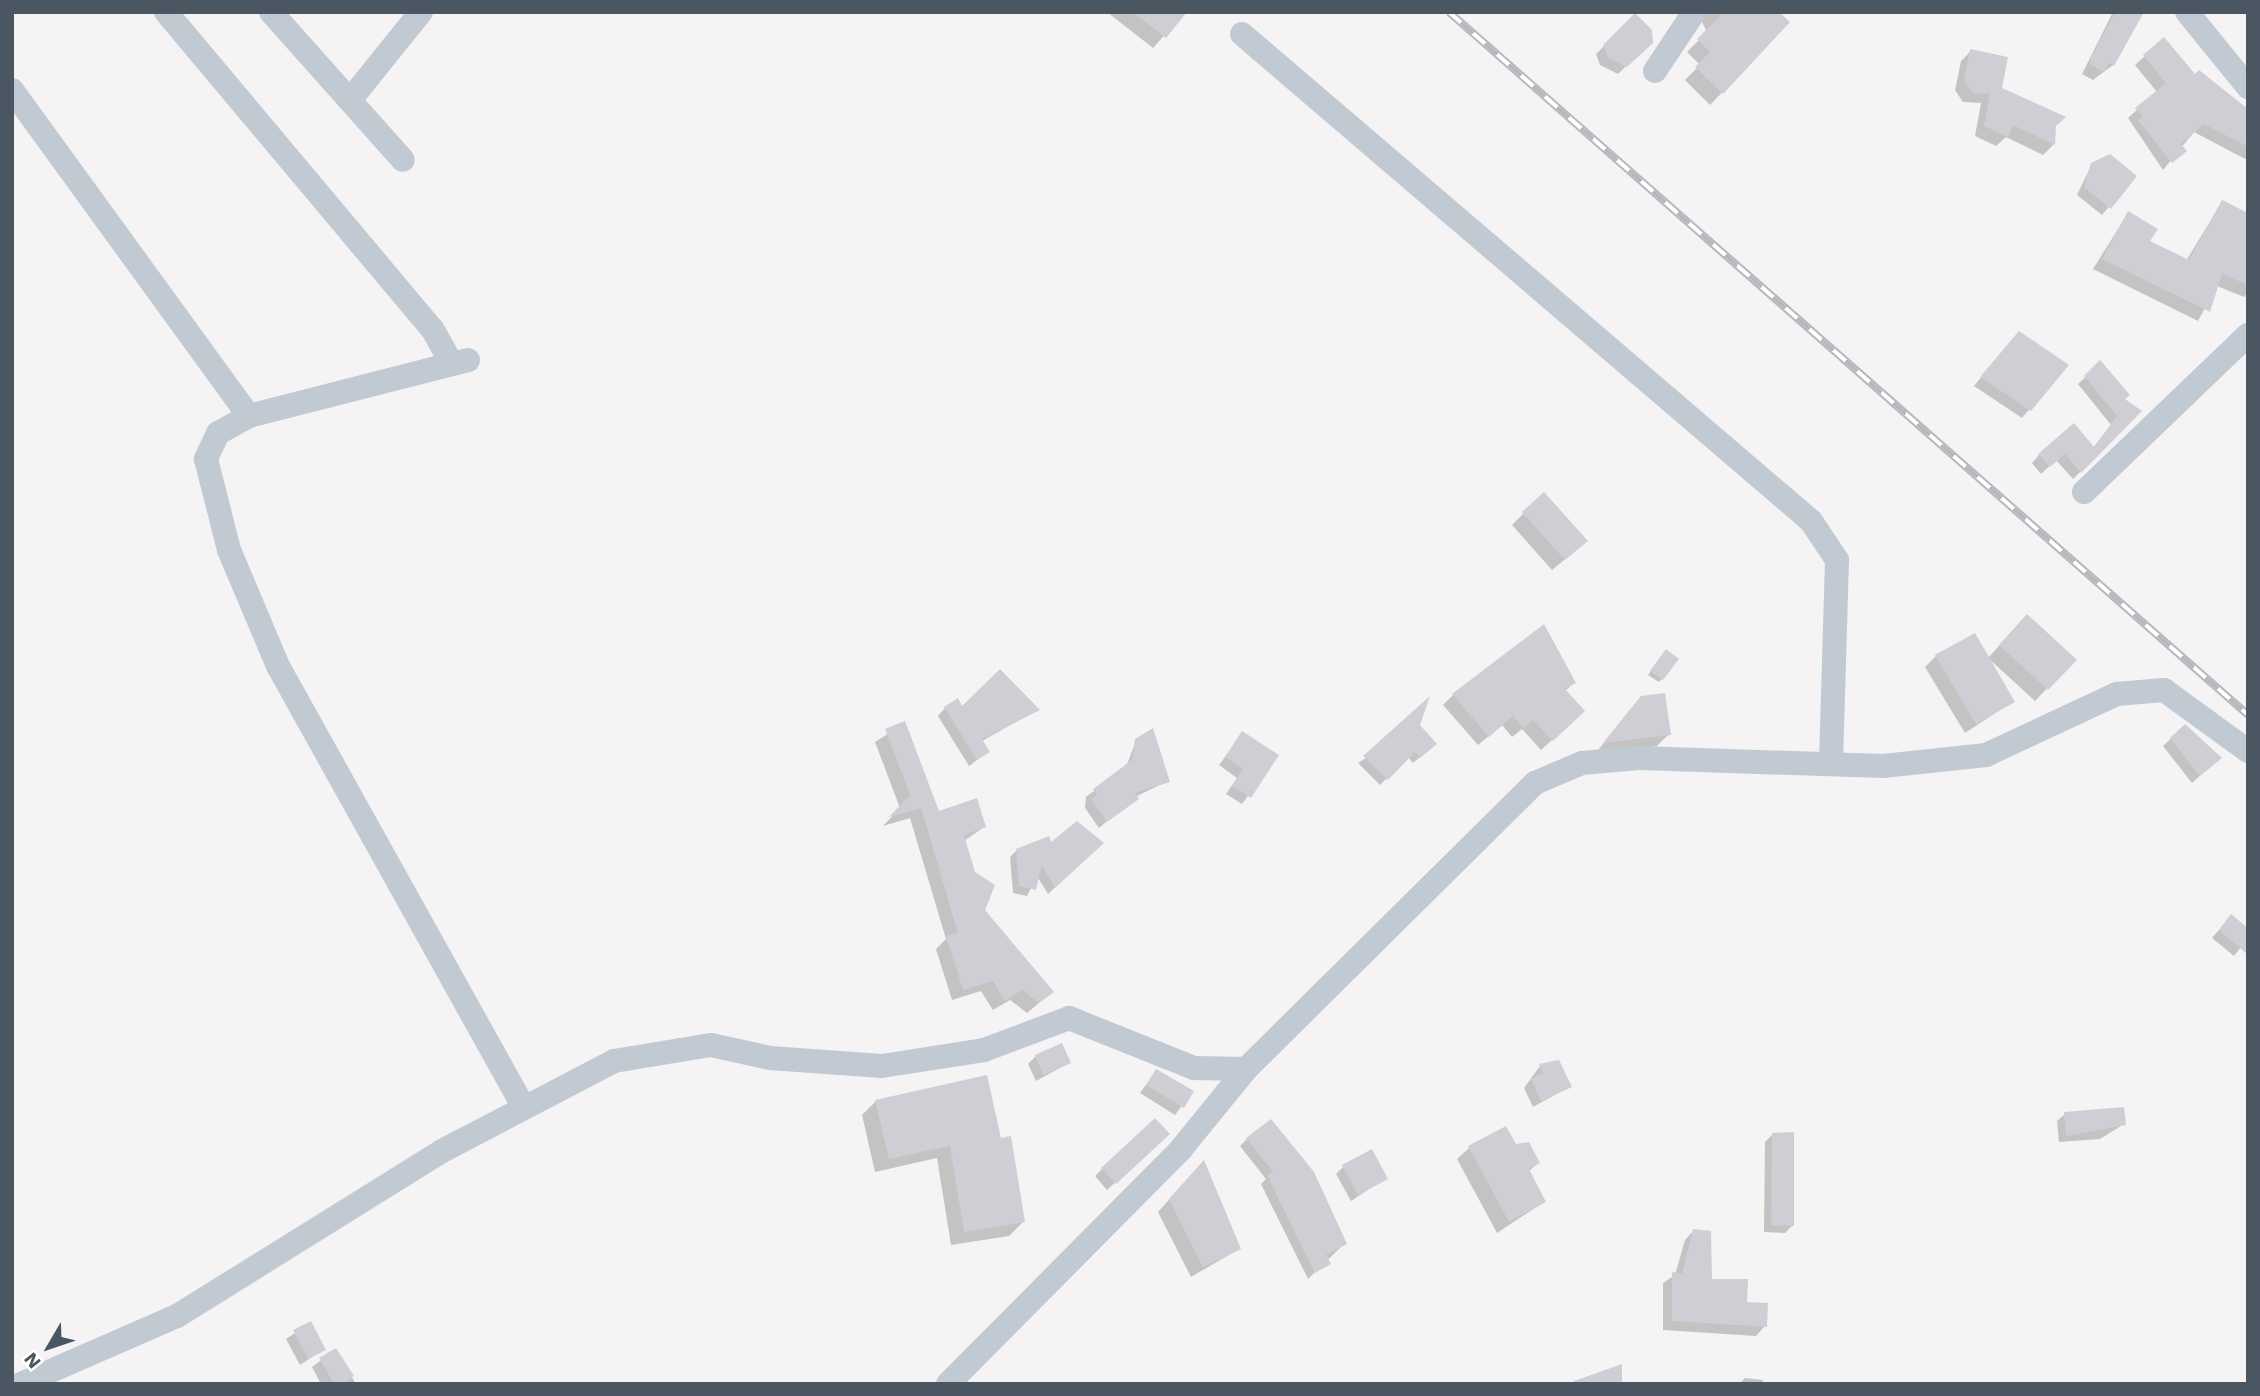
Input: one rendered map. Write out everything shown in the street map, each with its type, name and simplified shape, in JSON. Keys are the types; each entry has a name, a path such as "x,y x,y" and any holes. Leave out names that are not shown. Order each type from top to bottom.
{"street":[{"path":"166,12 460,362 249,416 218,433 206,459 229,550 321,752 523,1106"},
{"path":"271,12 403,160"},
{"path":"350,100 421,12"},
{"path":"1655,71 1693,12"},
{"path":"2187,12 2248,88"},
{"path":"1242,34 1811,521 1837,559 1831,764"},
{"path":"12,90 249,416"},
{"path":"2084,492 2248,335"},
{"path":"948,1384 1181,1149 1246,1069 1535,783 1582,763 1639,758 1831,764 1986,755 2118,694 2164,690 2248,751"},
{"path":"21,1384 177,1316 523,1106 583,1073 666,1048 710,1045 770,1058 882,1066 984,1049 1069,1018 1194,1068 1246,1069"}],"building":[{"path":"1133,12 1187,12 1166,38"},
{"path":"1724,12 1779,12 1790,22 1723,94 1695,67 1710,52 1697,39"},
{"path":"2115,12 2144,12 2114,66 2109,63 2104,72 2090,64 2091,57"},
{"path":"1635,13 1652,30 1653,43 1627,67 1608,58 1603,45"},
{"path":"2164,37 2195,74 2199,70 2248,109 2248,147 2204,124 2181,144 2187,151 2172,163 2138,120 2143,117 2135,108 2166,83 2143,55"},
{"path":"1970,49 2008,57 2002,88 2066,117 2056,126 2055,145 2013,125 2008,137 1984,126 1990,94 1973,93 1964,80"},
{"path":"2110,154 2137,176 2111,209 2084,187 2091,163"},
{"path":"2222,200 2248,213 2248,285 2222,274 2210,312 2102,259 2128,211 2158,229 2150,241 2189,260"},
{"path":"2019,331 2069,365 2031,411 1980,377"},
{"path":"2100,360 2130,395 2125,399 2142,411 2081,473 2065,454 2050,467 2038,454 2074,423 2094,447 2117,416 2084,376"},
{"path":"1544,492 1588,541 1565,560 1522,512"},
{"path":"2027,614 2077,660 2048,690 1999,645"},
{"path":"1544,624 1576,683 1565,689 1585,711 1553,741 1533,720 1523,728 1513,716 1489,737 1452,694"},
{"path":"1975,633 2015,702 1976,724 1935,655"},
{"path":"1666,649 1679,659 1663,680 1650,671"},
{"path":"1000,669 1040,710 982,739 990,752 977,760 944,707 958,698 962,706"},
{"path":"1665,693 1671,735 1603,743 1641,696"},
{"path":"1430,696 1420,725 1437,744 1420,758 1415,752 1388,780 1363,756"},
{"path":"905,721 939,811 977,798 986,827 964,835 975,872 995,885 985,910 1054,992 1039,1003 1022,990 1005,1001 993,981 963,990 946,936 958,933 921,808 889,817 910,795 885,729"},
{"path":"2185,724 2222,758 2200,776 2170,738"},
{"path":"1153,728 1170,782 1135,793 1139,799 1107,822 1091,799 1097,795 1093,789 1132,760 1135,739"},
{"path":"1242,731 1279,755 1251,798 1232,786 1243,769 1225,757"},
{"path":"1077,821 1104,843 1055,888 1042,865 1036,890 1019,886 1016,849 1049,836 1051,842"},
{"path":"2231,914 2248,928 2248,955 2219,930"},
{"path":"1062,1043 1071,1063 1043,1075 1035,1055"},
{"path":"1559,1060 1572,1087 1541,1101 1531,1079 1543,1073 1539,1064"},
{"path":"1156,1069 1194,1091 1184,1108 1146,1085"},
{"path":"987,1075 1001,1138 1011,1136 1025,1222 964,1232 950,1146 889,1159 875,1100"},
{"path":"2124,1107 2126,1125 2066,1136 2064,1112"},
{"path":"1155,1118 1170,1134 1116,1184 1101,1168"},
{"path":"1271,1119 1314,1172 1347,1244 1326,1255 1331,1264 1315,1273 1267,1175 1273,1172 1246,1138"},
{"path":"1506,1126 1516,1144 1529,1142 1540,1163 1529,1169 1546,1202 1509,1222 1468,1146"},
{"path":"1794,1132 1794,1226 1771,1225 1772,1133"},
{"path":"1372,1149 1388,1179 1358,1195 1342,1165"},
{"path":"1204,1160 1241,1249 1203,1267 1169,1199"},
{"path":"1693,1229 1711,1231 1712,1279 1748,1279 1747,1302 1768,1303 1767,1327 1672,1321 1672,1272 1682,1274"},
{"path":"311,1321 326,1350 308,1359 293,1330"},
{"path":"336,1348 354,1376 342,1384 334,1384 319,1358"},
{"path":"1622,1364 1622,1384 1574,1384 1574,1381"}],"railway":[{"path":"1449,12 2248,715"}]}
